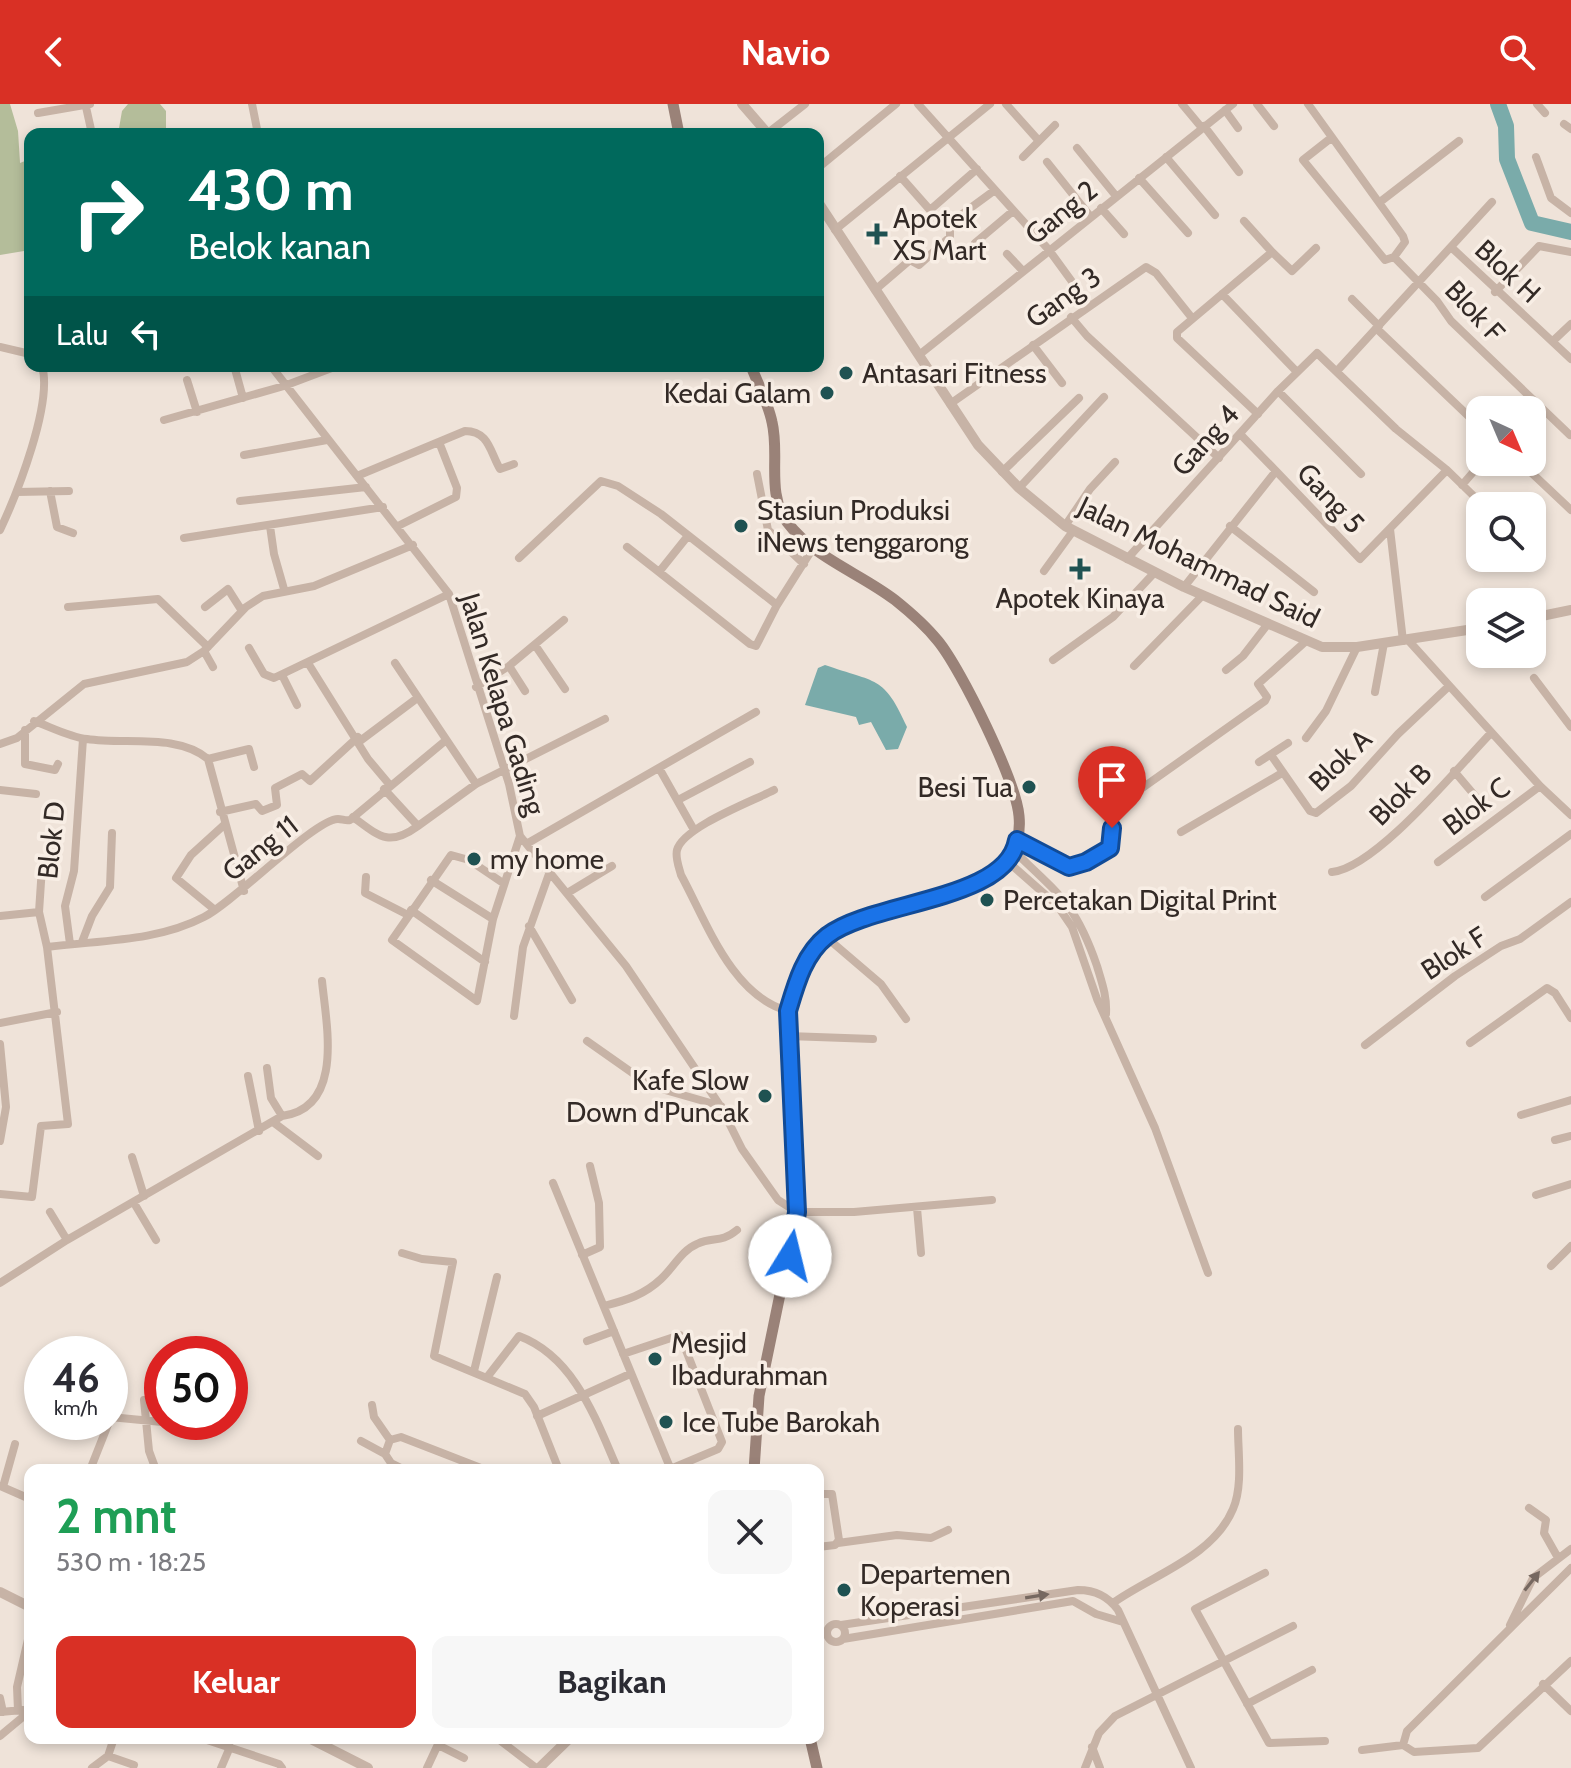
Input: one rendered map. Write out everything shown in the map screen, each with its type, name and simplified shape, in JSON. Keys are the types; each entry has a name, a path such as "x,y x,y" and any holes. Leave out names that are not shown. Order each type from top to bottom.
{"main road":[{"path":"673,104 678,128"},
{"path":"752,1464 759,1396 797,1212 788,1011 805,963 826,937 867,917 961,889 984,879 1013,851 1019,812 1006,768 939,642 891,597 813,548 785,520 778,504 772,419 753,372"},
{"path":"811,1744 817,1768"}],"street":[{"path":"252,104 257,128"},
{"path":"742,104 763,128"},
{"path":"775,128 805,104"},
{"path":"824,163 896,104"},
{"path":"918,104 1049,250 1089,305"},
{"path":"835,230 990,104"},
{"path":"1006,104 1039,141"},
{"path":"1182,104 1239,172"},
{"path":"1257,104 1274,126"},
{"path":"1308,104 1405,239 1394,257"},
{"path":"1537,104 1545,113"},
{"path":"38,113 88,105 91,128"},
{"path":"1229,106 1238,128"},
{"name":"Gang 2","path":"919,355 1229,106"},
{"path":"1023,157 1055,125"},
{"name":"Blok F","path":"1331,138 1303,160 1385,260 1394,257 1451,321 1529,396"},
{"path":"1380,202 1459,141"},
{"path":"1077,148 1116,196"},
{"path":"1166,157 1215,215"},
{"path":"1536,157 1551,198 1571,213"},
{"path":"1047,162 1090,216"},
{"path":"900,176 930,210 977,169"},
{"path":"1139,178 1188,233"},
{"path":"875,290 910,260 919,265 952,234 950,223 995,190"},
{"path":"1469,492 1396,429 1337,371 1492,202"},
{"path":"1101,208 1124,234"},
{"path":"975,243 1013,211"},
{"name":"Jalan Mohammad Said","path":"824,212 950,404 1002,472 1069,529 1202,596 1305,642 1335,649 1466,630"},
{"path":"1244,221 1292,271 1316,248"},
{"path":"1495,292 1539,246 1571,252"},
{"name":"Blok H","path":"1451,247 1495,292 1571,359"},
{"path":"1258,414 1177,338 1177,332 1272,252"},
{"path":"1007,254 1023,271"},
{"path":"1308,256 1317,265"},
{"name":"Gang 3","path":"950,404 1146,267 1156,273 1192,318"},
{"path":"1222,294 1297,372"},
{"path":"1352,299 1466,413"},
{"path":"1071,317 1087,336 1219,458"},
{"path":"1553,341 1571,324"},
{"path":"1033,345 1062,383"},
{"path":"0,347 24,353"},
{"name":"Gang 4","path":"1127,559 1278,391 1317,353 1337,371"},
{"path":"0,530 17,492 44,394 42,372"},
{"path":"236,372 243,398"},
{"name":"Jalan Kelapa Gading","path":"275,372 449,594 517,813 520,836 569,892 626,966 721,1107 750,1161 778,1200 797,1212"},
{"path":"164,420 284,386 321,372"},
{"path":"187,380 197,412"},
{"path":"1278,391 1361,474"},
{"path":"1019,488 1104,397"},
{"path":"1002,472 1079,398"},
{"name":"Blok F","path":"1546,412 1570,435"},
{"path":"357,476 465,431 480,433 500,469 514,464"},
{"path":"1241,435 1276,471"},
{"path":"244,455 327,440"},
{"path":"398,526 456,497 457,488 439,442"},
{"path":"1044,571 1090,489 1115,462"},
{"path":"1447,470 1390,529 1406,640 1540,786 1571,815"},
{"name":"Gang 5","path":"1184,587 1276,471 1358,558 1390,529"},
{"path":"757,474 768,530 804,564"},
{"path":"1462,485 1470,476"},
{"path":"1535,476 1571,510"},
{"path":"519,558 601,481 618,486 661,514 777,605"},
{"path":"240,501 366,487"},
{"path":"50,491 57,527 73,533"},
{"path":"17,492 69,491"},
{"path":"184,538 383,507"},
{"path":"270,526 284,589"},
{"path":"1230,526 1314,592"},
{"path":"659,572 687,537"},
{"path":"0,744 25,730 84,684 175,665 206,649 242,611 263,596 284,589 314,586 413,545"},
{"path":"627,547 756,646 762,640 777,605 813,548"},
{"path":"1053,660 1113,617 1155,572"},
{"path":"205,607 228,589 242,611"},
{"path":"249,648 266,676 282,675 449,594"},
{"path":"1134,666 1202,596"},
{"path":"68,607 158,599 206,649 213,667"},
{"path":"1546,615 1571,610"},
{"path":"476,687 509,666 564,620"},
{"path":"1226,670 1243,656 1267,625"},
{"path":"1138,791 1265,701 1259,683 1305,642"},
{"path":"1375,692 1384,643"},
{"path":"535,645 565,689"},
{"path":"1306,738 1326,711 1357,647"},
{"path":"308,663 386,786 418,826"},
{"path":"395,663 416,699 476,784"},
{"path":"509,666 525,691"},
{"path":"282,675 297,705"},
{"path":"1534,678 1571,727"},
{"name":"Blok A","path":"1271,755 1310,811 1317,813 1351,786 1398,734 1449,686"},
{"path":"220,812 256,804 262,811 277,805 275,788 302,774 310,781 359,739 416,699"},
{"path":"528,843 756,712"},
{"path":"353,817 391,840 400,839 476,784 605,719"},
{"path":"34,721 83,739 178,744 198,750 208,759 244,891"},
{"path":"25,730 25,764 54,770 58,764"},
{"name":"Blok B","path":"1332,872 1350,869 1388,840 1491,733"},
{"name":"Blok D","path":"70,944 65,906 74,871 83,739"},
{"name":"Gang 11","path":"47,947 137,938 173,930 215,910 244,891 284,852 334,820 347,821 353,817 386,786 445,741"},
{"path":"1259,762 1288,743"},
{"path":"208,759 249,749 254,767"},
{"path":"678,800 750,762"},
{"path":"659,768 694,830"},
{"path":"1454,771 1476,797"},
{"path":"1181,832 1282,773"},
{"name":"Blok C","path":"1438,862 1540,786"},
{"path":"0,790 36,794"},
{"path":"774,790 694,830 677,849 681,875 749,991 767,1006 788,1011"},
{"path":"1561,804 1571,796"},
{"path":"1013,851 1069,867 1086,862 1110,848 1114,839 1112,821"},
{"path":"215,910 176,878 191,855 224,825"},
{"path":"82,942 92,916 110,887 112,833"},
{"path":"1485,897 1571,834"},
{"path":"503,883 469,860 455,855 448,858 392,938 394,943 477,1001 493,919 520,836"},
{"path":"1013,851 1063,898 1084,928 1107,997 1106,1015 1155,1128 1208,1273"},
{"path":"569,892 612,866"},
{"path":"0,1194 32,1197 41,1127 68,1124 57,1012 39,912 42,867"},
{"path":"514,1016 529,926 550,871"},
{"path":"366,877 365,893 409,913 485,962"},
{"path":"431,880 493,919"},
{"name":"Blok F","path":"1365,1045 1455,976 1501,946 1520,939 1570,905"},
{"path":"0,916 39,912"},
{"path":"529,926 572,1000"},
{"path":"826,937 881,984 906,1019"},
{"path":"0,1283 67,1240 282,1116 296,1114 317,1093 329,1063 322,981"},
{"path":"1470,1043 1547,988 1571,1018"},
{"path":"0,1023 57,1012"},
{"path":"788,1036 873,1039"},
{"path":"587,1041 651,1086 721,1107"},
{"path":"0,1044 3,1107 0,1141"},
{"path":"267,1068 271,1098 282,1116"},
{"path":"248,1076 259,1131"},
{"path":"1521,1115 1571,1100"},
{"path":"273,1122 318,1156"},
{"path":"1555,1140 1571,1136"},
{"path":"132,1157 144,1196"},
{"path":"582,1255 595,1252 600,1247 599,1203 590,1166"},
{"path":"553,1183 667,1464"},
{"path":"1536,1195 1571,1184"},
{"path":"797,1212 917,1208 992,1200"},
{"path":"134,1203 156,1240"},
{"path":"917,1208 921,1253"},
{"path":"50,1212 67,1240"},
{"path":"604,1306 640,1296 687,1249 698,1243 721,1241 737,1230"},
{"path":"1551,1266 1571,1246"},
{"path":"402,1253 422,1259 453,1262 434,1356 525,1394 557,1464"},
{"path":"474,1371 497,1277"},
{"path":"587,1341 614,1331"},
{"path":"623,1354 677,1335 684,1339 722,1442 718,1449 683,1464"},
{"path":"488,1376 514,1340 521,1336 562,1366 585,1395 615,1464"},
{"path":"537,1416 630,1374"},
{"path":"372,1405 374,1417 390,1440"},
{"path":"1113,1603 1196,1552 1222,1525 1233,1508 1237,1488 1238,1429"},
{"path":"390,1440 401,1437 471,1464"},
{"path":"92,1464 102,1440"},
{"path":"148,1440 154,1464"},
{"path":"385,1454 390,1440"},
{"path":"361,1441 385,1454 393,1464"},
{"path":"15,1444 1,1486 24,1496"},
{"path":"824,1494 832,1494 838,1543"},
{"path":"1529,1508 1546,1520 1544,1533 1557,1556"},
{"path":"824,1546 907,1534 931,1538 948,1530"},
{"path":"1510,1626 1528,1585 1557,1556 1571,1549"},
{"path":"1403,1745 1407,1731 1571,1568"},
{"path":"1265,1573 1195,1609 1269,1743 1325,1741"},
{"path":"1073,1601 1075,1590"},
{"path":"824,1633 831,1625 1075,1590 1094,1591 1113,1603 1191,1767"},
{"path":"0,1592 24,1604"},
{"path":"824,1636 833,1642 846,1637 1073,1601 1104,1617 1123,1622"},
{"path":"841,1625 846,1637"},
{"path":"1085,1768 1092,1746 1115,1716 1293,1626"},
{"path":"18,1710 17,1687 24,1657"},
{"path":"1362,1750 1403,1745 1414,1752 1472,1751 1571,1661"},
{"path":"1247,1704 1312,1670"},
{"path":"1543,1684 1571,1711"},
{"path":"0,1698 2,1712 24,1710"},
{"path":"0,1736 24,1715"},
{"path":"95,1767 108,1756 112,1744"},
{"path":"220,1744 281,1767"},
{"path":"321,1744 368,1768"},
{"path":"427,1768 438,1744"},
{"path":"442,1744 464,1758"},
{"path":"505,1744 538,1768 564,1744"},
{"path":"1092,1746 1100,1768"},
{"path":"221,1768 230,1747"},
{"path":"108,1756 134,1765"}],"green space":[{"path":"0,104 10,104 18,131 20,163 24,161 24,251 0,255"},
{"path":"128,104 160,104 166,111 166,128 119,128 122,111"}],"water":[{"path":"825,665 876,683 892,698 907,727 898,749 886,750 871,722 859,725 856,717 805,705 818,668"}],"waterway":[{"path":"1498,104 1506,126 1507,159 1532,223 1571,232"}],"place":[{"name":"Apotek XS Mart","path":"877,234"},
{"name":"Antasari Fitness","path":"846,373"},
{"name":"Kedai Galam","path":"827,393"},
{"name":"Stasiun Produksi iNews tenggarong","path":"741,526"},
{"name":"Apotek Kinaya","path":"1080,569"},
{"name":"Besi Tua","path":"1029,787"},
{"name":"my home","path":"474,859"},
{"name":"Percetakan Digital Print","path":"987,900"},
{"name":"Kafe Slow Down d'Puncak","path":"765,1096"},
{"name":"Mesjid Ibadurahman","path":"655,1359"},
{"name":"Ice Tube Barokah","path":"666,1422"},
{"name":"Departemen Koperasi","path":"844,1590"}],"route":[{"path":"790,1256 797,1212 788,1011 805,963 815,949 842,927 984,879 1001,868 1015,852 1017,840 1069,867 1086,862 1110,848 1114,839 1112,828"}]}
